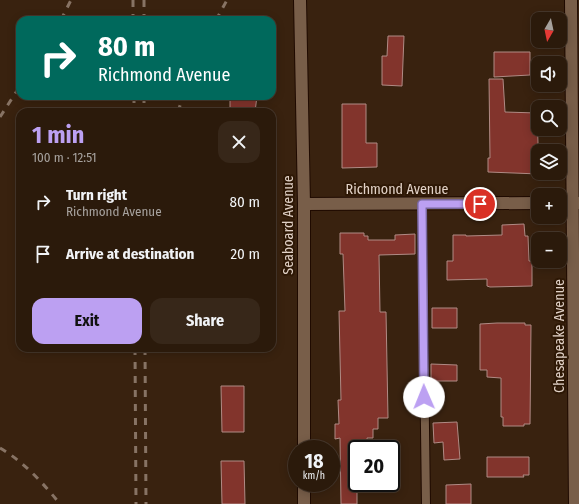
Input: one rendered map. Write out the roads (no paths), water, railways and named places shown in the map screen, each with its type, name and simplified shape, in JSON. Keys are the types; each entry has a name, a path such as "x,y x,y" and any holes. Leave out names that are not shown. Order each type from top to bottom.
{"street":[{"name":"Seaboard Avenue","path":"300,0 304,204 304,440"},
{"name":"Chesapeake Avenue","path":"571,0 576,203 575,504"},
{"name":"Richmond Avenue","path":"304,204 531,203"},
{"path":"304,492 304,504"}],"lane":[{"path":"422,204 426,504"}],"railway":[{"path":"63,16 71,0"},
{"path":"133,0 133,16"},
{"path":"144,0 144,16"},
{"path":"218,16 227,0"},
{"path":"0,117 16,92"},
{"path":"134,100 134,108"},
{"path":"144,100 144,108"},
{"path":"179,108 182,100"},
{"path":"135,352 136,504"},
{"path":"145,352 146,504"},
{"path":"0,448 33,473 60,504"}]}
